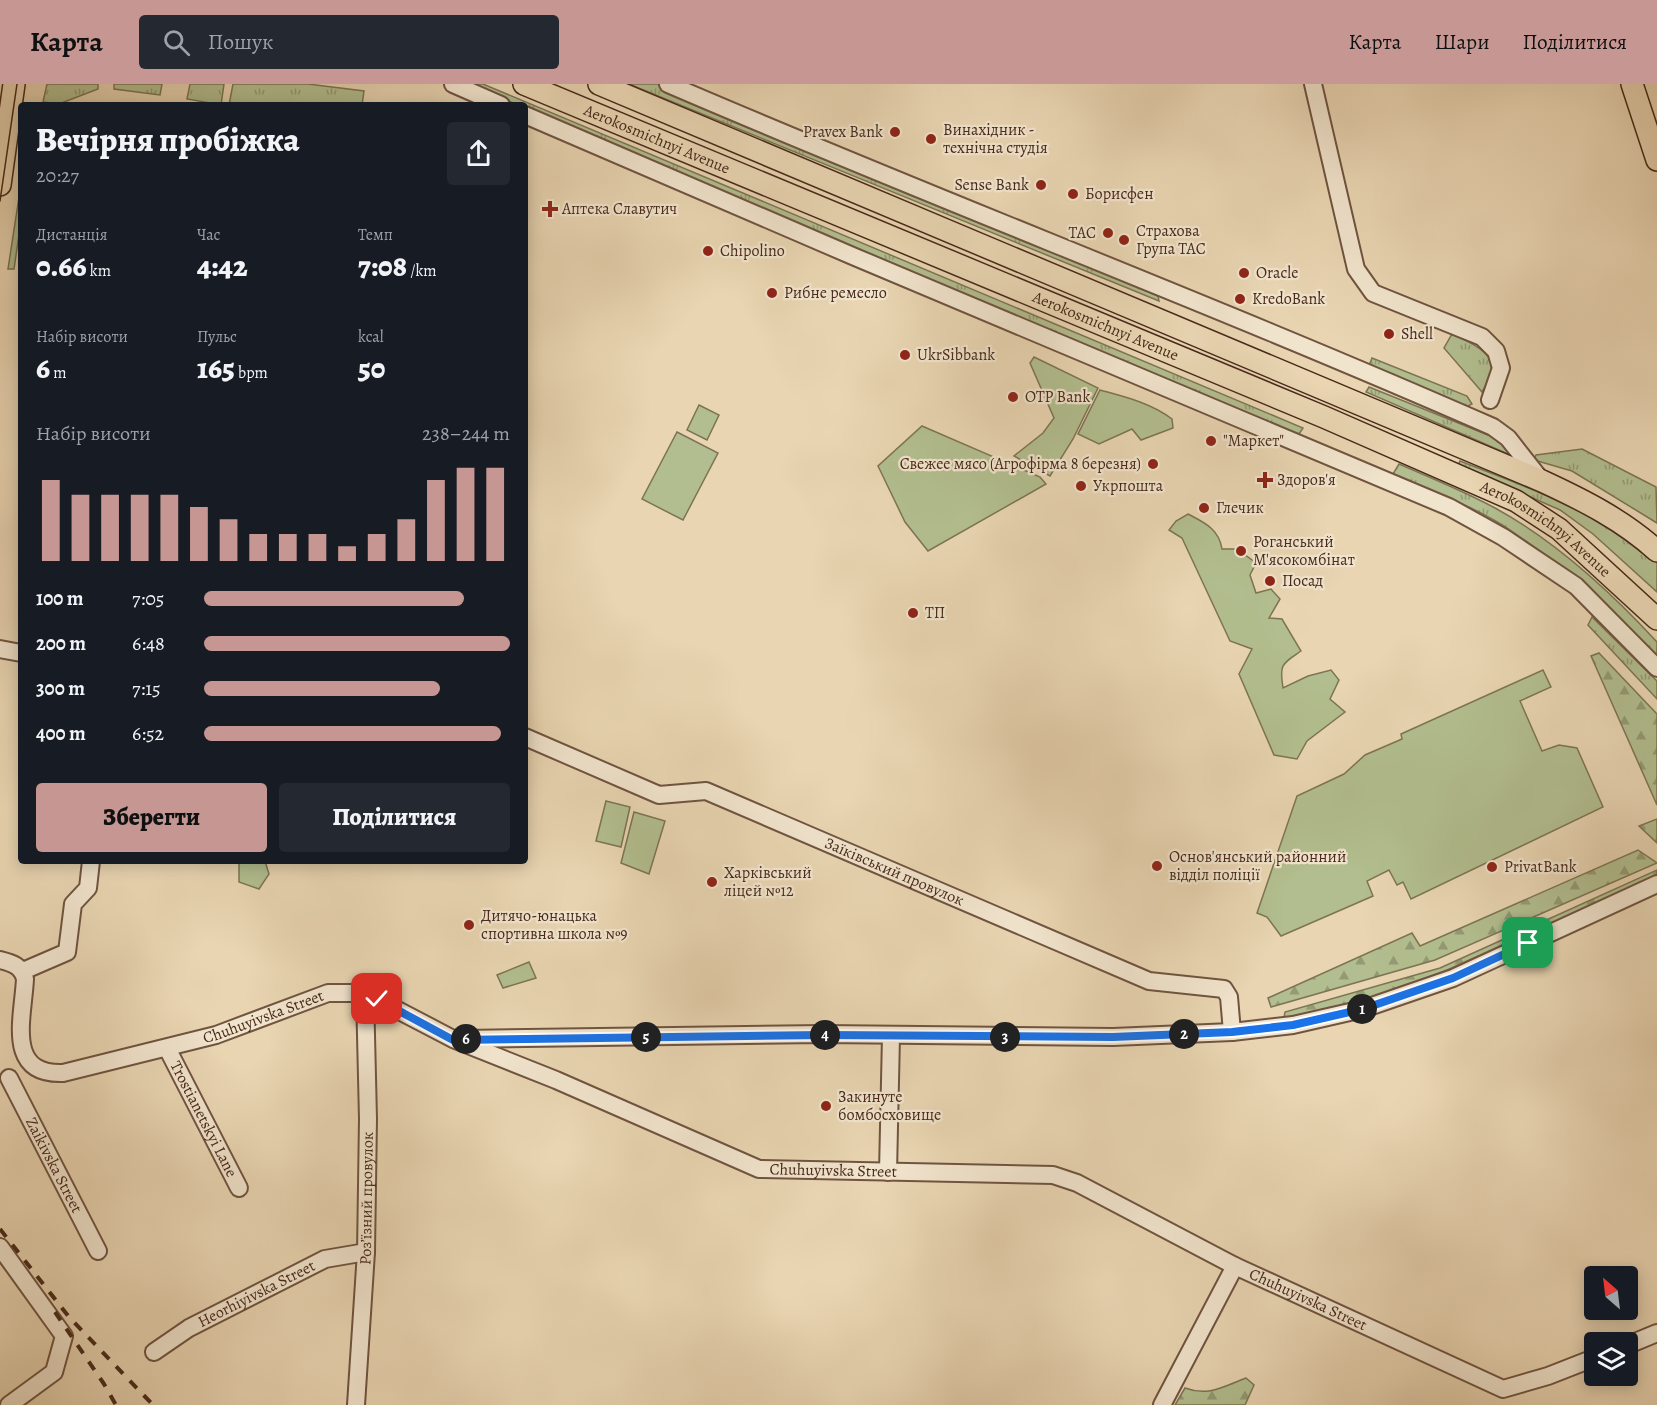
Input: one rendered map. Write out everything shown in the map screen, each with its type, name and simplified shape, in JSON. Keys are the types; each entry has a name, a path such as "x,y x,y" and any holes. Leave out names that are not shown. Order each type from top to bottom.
{"main road":[{"path":"0,185 14,84"},
{"name":"Aerokosmichnyi Avenue","path":"525,84 1324,417 1516,501 1559,529 1657,619"},
{"name":"Aerokosmichnyi Avenue","path":"599,84 1542,481 1585,501 1626,525 1657,551"},
{"path":"1632,84 1657,160"}],"street":[{"path":"453,84 494,102"},
{"path":"668,84 848,162 1080,253 1493,427 1508,438 1542,481"},
{"path":"1313,84 1356,270 1373,293 1482,338 1496,351 1501,368 1490,400"},
{"path":"528,116 855,257 1449,507 1503,537 1576,586 1657,668"},
{"path":"0,649 18,652"},
{"name":"Заїківський провулок","path":"528,738 658,795 706,791 1149,981 1224,989 1229,997 1232,1032"},
{"path":"23,971 67,952 73,904 88,888 91,864"},
{"path":"453,1040 823,1035 1113,1037 1232,1032 1293,1025 1382,1003 1453,978 1657,884"},
{"path":"0,960 15,964 23,971 25,979 21,1043 24,1057 34,1067 4,1079"},
{"name":"Chuhuyivska Street","path":"34,1067 48,1073 63,1072 216,1035 328,993 365,993 453,1040 556,1080 759,1169 1053,1175 1077,1183 1235,1266 1503,1389 1548,1376 1584,1362"},
{"name":"Роз’їзний провулок","path":"356,1405 366,1252 368,1119 365,993"},
{"path":"888,1172 891,1036"},
{"name":"Trostianetskyi Lane","path":"167,1048 239,1188"},
{"name":"Zaikivska Street","path":"4,1079 98,1251"},
{"path":"0,1247 64,1336 54,1372 9,1405"},
{"name":"Heorhiyivska Street","path":"154,1352 189,1328 325,1259 366,1252"},
{"path":"1162,1405 1235,1266"},
{"path":"1638,1341 1657,1333"}],"green space":[{"path":"47,84 98,84 98,89 64,102 43,102"},
{"path":"114,84 162,84 160,95 114,89"},
{"path":"190,84 224,84 221,102 187,99"},
{"path":"233,84 308,84 364,91 362,102 230,102"},
{"path":"468,84 483,84 526,102 511,102"},
{"path":"629,84 661,84 1158,296 1159,301"},
{"path":"528,103 1303,428 1297,437 528,109"},
{"path":"18,204 18,242 14,269 8,269"},
{"path":"1452,334 1481,349 1491,362 1492,370 1489,380 1482,392 1444,348"},
{"path":"1034,357 1098,388 1073,439 1050,476 1014,456 1043,433 1054,418 1030,363"},
{"path":"1372,358 1467,396 1472,404 1466,407 1368,368"},
{"path":"1369,387 1498,439 1515,457 1366,392"},
{"path":"1100,390 1138,401 1155,409 1172,419 1173,428 1141,440 1132,429 1099,444 1078,434"},
{"path":"699,405 719,415 707,440 687,430"},
{"path":"922,426 1040,477 1046,484 928,551 905,522 878,466"},
{"path":"677,432 718,453 683,520 642,499"},
{"path":"1582,449 1656,487 1657,523 1572,471 1534,460 1536,455"},
{"path":"1460,461 1563,503 1588,515 1635,544 1657,562 1657,592 1593,534 1560,510 1458,465"},
{"path":"1399,464 1495,508 1561,551 1620,604 1657,642 1657,661 1589,593 1553,561 1485,515 1393,474"},
{"path":"1188,514 1205,524 1218,536 1222,549 1237,549 1256,563 1250,575 1256,593 1271,589 1280,599 1269,618 1282,619 1301,651 1283,665 1281,674 1283,688 1308,676 1331,670 1339,680 1330,699 1345,712 1307,741 1297,759 1274,755 1239,674 1252,649 1230,641 1182,538 1169,530 1176,521"},
{"path":"1592,617 1657,681 1657,699 1588,625"},
{"path":"1599,653 1657,714 1657,805 1591,656"},
{"path":"1543,670 1551,687 1520,701 1542,751 1559,745 1577,748 1603,807 1411,899 1403,882 1397,885 1389,870 1367,881 1373,896 1281,936 1267,917 1257,913 1297,796 1344,774 1365,755 1402,739 1401,734"},
{"path":"606,801 630,807 621,847 596,841"},
{"path":"634,812 665,821 649,874 621,863"},
{"path":"1657,819 1657,843 1639,826"},
{"path":"1638,850 1657,863 1435,960 1271,1007 1268,998 1412,933 1420,946"},
{"path":"239,864 266,864 269,874 259,889 239,882"},
{"path":"1657,870 1657,875 1445,971 1349,1006 1284,1018 1285,1012 1440,968"},
{"path":"529,962 536,978 503,988 497,975"},
{"path":"1246,1378 1254,1385 1245,1405 1175,1405 1185,1388 1209,1391"}],"tram line":[{"path":"0,201 17,84"}],"railway":[{"path":"0,1229 69,1317 153,1405"},
{"path":"55,1312 116,1405"}],"place":[{"name":"Pravex Bank","path":"895,132"},
{"name":"Винахідник - технічна студія","path":"931,139"},
{"name":"Sense Bank","path":"1041,185"},
{"name":"Борисфен","path":"1073,194"},
{"name":"Аптeка Славутич","path":"550,209"},
{"name":"ТАС","path":"1108,233"},
{"name":"Страхова Група ТАС","path":"1124,240"},
{"name":"Chipolino","path":"708,251"},
{"name":"Oracle","path":"1244,273"},
{"name":"Рибне ремесло","path":"772,293"},
{"name":"KredoBank","path":"1240,299"},
{"name":"Shell","path":"1389,334"},
{"name":"UkrSibbank","path":"905,355"},
{"name":"OTP Bank","path":"1013,397"},
{"name":"\"Маркет\"","path":"1211,441"},
{"name":"Свeжee мясо (Агрофірма 8 бeрeзня)","path":"1153,464"},
{"name":"Здоров'я","path":"1265,480"},
{"name":"Укрпошта","path":"1081,486"},
{"name":"Глечик","path":"1204,508"},
{"name":"Роганський М'ясокомбінат","path":"1241,551"},
{"name":"Посад","path":"1270,581"},
{"name":"ТП","path":"913,613"},
{"name":"Основ'янський районний відділ поліції","path":"1157,866"},
{"name":"PrivatBank","path":"1492,867"},
{"name":"Харківський ліцей №12","path":"712,882"},
{"name":"Дитячо-юнацька спортивна школа №9","path":"469,925"},
{"name":"Закинуте бомбосховище","path":"826,1106"}],"route":[{"path":"377,999 453,1040 823,1035 1113,1037 1232,1032 1293,1025 1363,1009 1453,978 1528,943"}]}
